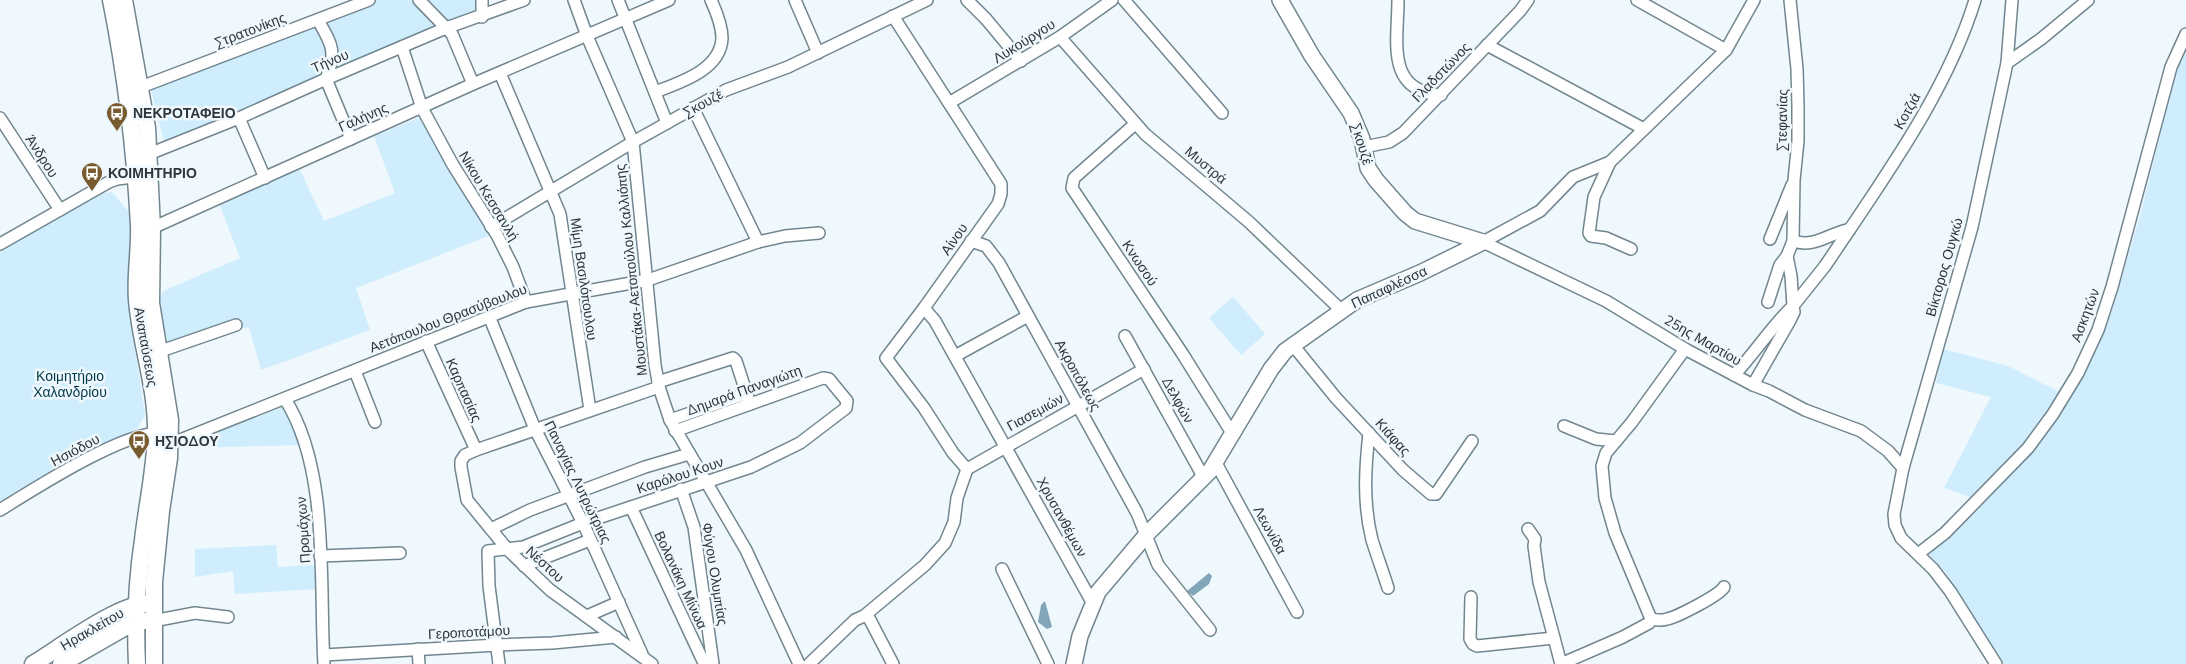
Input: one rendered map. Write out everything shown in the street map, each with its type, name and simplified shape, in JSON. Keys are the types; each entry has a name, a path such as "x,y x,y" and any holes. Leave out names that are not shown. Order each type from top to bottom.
{"main road":[{"name":"Αναπαύσεως","path":"117,1 114,48 128,91 152,228 150,291 153,325 168,401 163,438 142,543 145,613 154,664"},
{"name":"Αναπαύσεως","path":"117,1 141,87 149,154 143,176 139,233 138,303 142,337 163,438"},
{"name":"Αναπαύσεως","path":"137,664 145,613"},
{"name":"Ηρακλείτου","path":"33,664 108,618 145,613"},
{"name":"Ηρακλείτου","path":"61,664 145,613"}],"street":[{"name":"Στρατονίκης","path":"141,87 369,0"},
{"path":"419,0 452,34 473,84"},
{"path":"482,0 482,17"},
{"name":"Τήνου","path":"149,154 239,118 446,28 482,17 500,5 524,0"},
{"name":"Μουστάκα-Αετοπούλου Καλλιόπης","path":"574,0 587,36 633,142 655,365 659,385 673,425 705,483 746,550 801,663"},
{"path":"618,0 667,123"},
{"name":"Γαλήνης","path":"152,228 473,84 669,0"},
{"path":"655,92 682,82 699,73 718,51 722,37 711,0"},
{"path":"795,0 818,53"},
{"name":"Σκουζέ","path":"491,227 633,142 740,83 818,53 927,0"},
{"path":"967,0 986,19 1021,61"},
{"name":"Λυκούργου","path":"949,103 1060,37 1112,0"},
{"path":"1124,0 1222,113"},
{"name":"Σκουζέ","path":"1280,0 1312,56 1347,105 1364,147 1371,173 1409,218 1483,242"},
{"path":"1398,0 1397,55 1401,74 1408,83 1420,91 1441,95"},
{"name":"Γλαδστώνος","path":"1364,147 1383,144 1397,138 1441,95 1528,0"},
{"path":"1637,0 1726,50"},
{"name":"Παπαφλέσσα","path":"1074,664 1080,636 1092,602 1106,582 1147,534 1204,478 1216,463 1275,363 1292,344 1356,300 1420,273 1540,211 1573,177 1610,162 1726,50 1754,0"},
{"name":"Στεφανίας","path":"1790,0 1798,68 1798,141 1794,180 1793,241"},
{"name":"Κοτζιά","path":"1753,385 1794,312 1793,306 1825,266 1900,154 1946,70 1970,17 1975,0"},
{"name":"Βίκτορος Ουγκώ","path":"1918,554 1901,538 1895,525 1894,514 1903,468 1972,227 2007,63 2012,0"},
{"path":"2007,63 2088,0"},
{"name":"Αίνου","path":"893,16 1000,184 1001,194 998,204 886,358 924,408 953,454 967,468"},
{"path":"318,20 332,51 333,61 326,79 351,139"},
{"name":"Ασκητών","path":"1918,554 1945,534 2028,448 2053,414 2078,373 2098,330 2112,287 2171,67 2186,34"},
{"name":"Μυστρά","path":"1060,37 1135,124 1266,237 1341,310"},
{"path":"1487,45 1644,129"},
{"name":"Νίκου Κεσσανλή","path":"402,47 422,108 513,267 526,302"},
{"name":"Μίμη Βασιλόπουλου","path":"500,73 560,214 590,410"},
{"path":"693,108 758,242"},
{"name":"Άνδρου","path":"0,118 60,210"},
{"path":"239,118 265,178"},
{"name":"Κνωσού","path":"1135,124 1074,178 1072,188 1157,314 1232,433"},
{"path":"1610,162 1595,193 1589,233 1591,236 1606,238 1631,249"},
{"path":"0,244 109,182 117,179 143,176"},
{"path":"1770,239 1794,180"},
{"path":"1768,302 1780,265 1787,256 1793,241 1811,244 1835,233 1850,230"},
{"name":"Αετόπουλου Θρασύβουλου","path":"163,438 285,399 526,302 648,280 758,242 785,236 819,233"},
{"name":"Ακροπόλεως","path":"972,241 986,246 999,263 1147,534 1152,551 1162,572 1210,630"},
{"name":"25ης Μαρτίου","path":"1483,242 1606,301 1685,349 1753,385 1805,410 1861,431 1888,452 1903,468"},
{"path":"1734,375 1779,319 1793,306 1792,276 1787,256"},
{"name":"Χρυσανθέμων","path":"924,308 935,320 1092,602"},
{"name":"Παναγίας Λυτρώτριας","path":"489,316 535,429 570,496 648,661"},
{"path":"955,356 1028,316"},
{"path":"158,352 236,325"},
{"name":"Δελφών","path":"1125,336 1204,478"},
{"name":"Καρπασίας","path":"426,342 476,450"},
{"name":"Κιάφας","path":"1292,344 1326,387 1407,474 1433,495 1442,488 1448,475 1472,442"},
{"path":"1651,619 1620,548 1604,498 1602,466 1606,453 1685,349"},
{"path":"476,450 733,358 736,361 748,399"},
{"name":"Γιασεμιών","path":"967,468 1144,369"},
{"path":"355,371 375,422"},
{"name":"Δημαρά Παναγιώτη","path":"673,425 748,399 824,378 829,379 846,398 848,404"},
{"name":"Προμάχων","path":"285,399 300,428 310,462 317,506 324,660"},
{"name":"Καρόλου Κουν","path":"497,644 489,586 488,551 523,547 583,523 751,467 786,451 846,408 848,404"},
{"path":"1564,426 1596,439 1616,441"},
{"path":"1370,433 1365,468 1368,516 1372,540 1388,588"},
{"name":"Ησιόδου","path":"0,510 130,438 163,438"},
{"name":"Νέστου","path":"476,450 464,457 461,465 465,496 470,505 508,550 550,590 648,661"},
{"path":"491,529 512,518 651,465 689,454"},
{"name":"Λεωνίδα","path":"1216,463 1297,612"},
{"path":"801,663 855,620 864,616 925,565 945,543 954,522 957,498 967,468"},
{"name":"Φύγου Ολυμπίας","path":"681,489 694,528 705,663"},
{"name":"Βολανάκη Μίνωα","path":"631,507 705,663"},
{"path":"1528,529 1535,539 1534,546 1539,582 1561,664 1623,637 1649,623 1651,619"},
{"path":"524,566 590,540"},
{"path":"320,556 400,553"},
{"path":"1918,554 1950,591 1996,664"},
{"path":"1002,569 1048,664"},
{"path":"1651,619 1661,620 1673,617 1717,595 1724,587"},
{"path":"1470,597 1470,639 1477,646 1554,638"},
{"path":"587,616 619,602"},
{"path":"145,613 195,613 228,617"},
{"path":"864,616 869,618 893,664"},
{"name":"Γεροποτάμου","path":"324,660 418,649 552,643 616,637"},
{"path":"497,644 499,664"},
{"path":"418,649 419,664"}],"green space":[{"path":"377,0 413,0 437,27 164,142 151,90"},
{"path":"423,0 479,0 479,12 448,24"},
{"path":"2186,48 2186,664 2004,664 1946,573 1929,555 1981,501 1944,488 1991,397 1936,383 1943,349 2008,366 2069,397 2092,357 2113,308 2141,212 2176,71"},
{"path":"421,117 491,235 356,288 370,330 261,370 249,327 170,349 161,311 163,291 240,258 219,203 299,168 324,221 395,193 374,136"},
{"name":"Κοιμητήριο Χαλανδρίου","path":"112,192 133,219 128,292 129,309 145,415 138,428 67,464 0,505 0,251 102,194"},
{"path":"1233,297 1265,334 1241,355 1209,318"},
{"path":"284,407 301,445 185,448 222,430"},
{"path":"276,545 278,567 315,565 317,589 235,594 233,571 195,577 195,549"}],"shaded area":[{"path":"1209,573 1212,576 1209,584 1193,596 1187,591"},
{"path":"1045,601 1052,627 1047,629 1038,622 1041,605"}],"place":[{"name":"ΝΕΚΡΟΤΑΦΕΙΟ","path":"117,132"},
{"name":"ΚΟΙΜΗΤΗΡΙΟ","path":"92,192"},
{"name":"ΗΣΙΟΔΟΥ","path":"139,460"}]}
